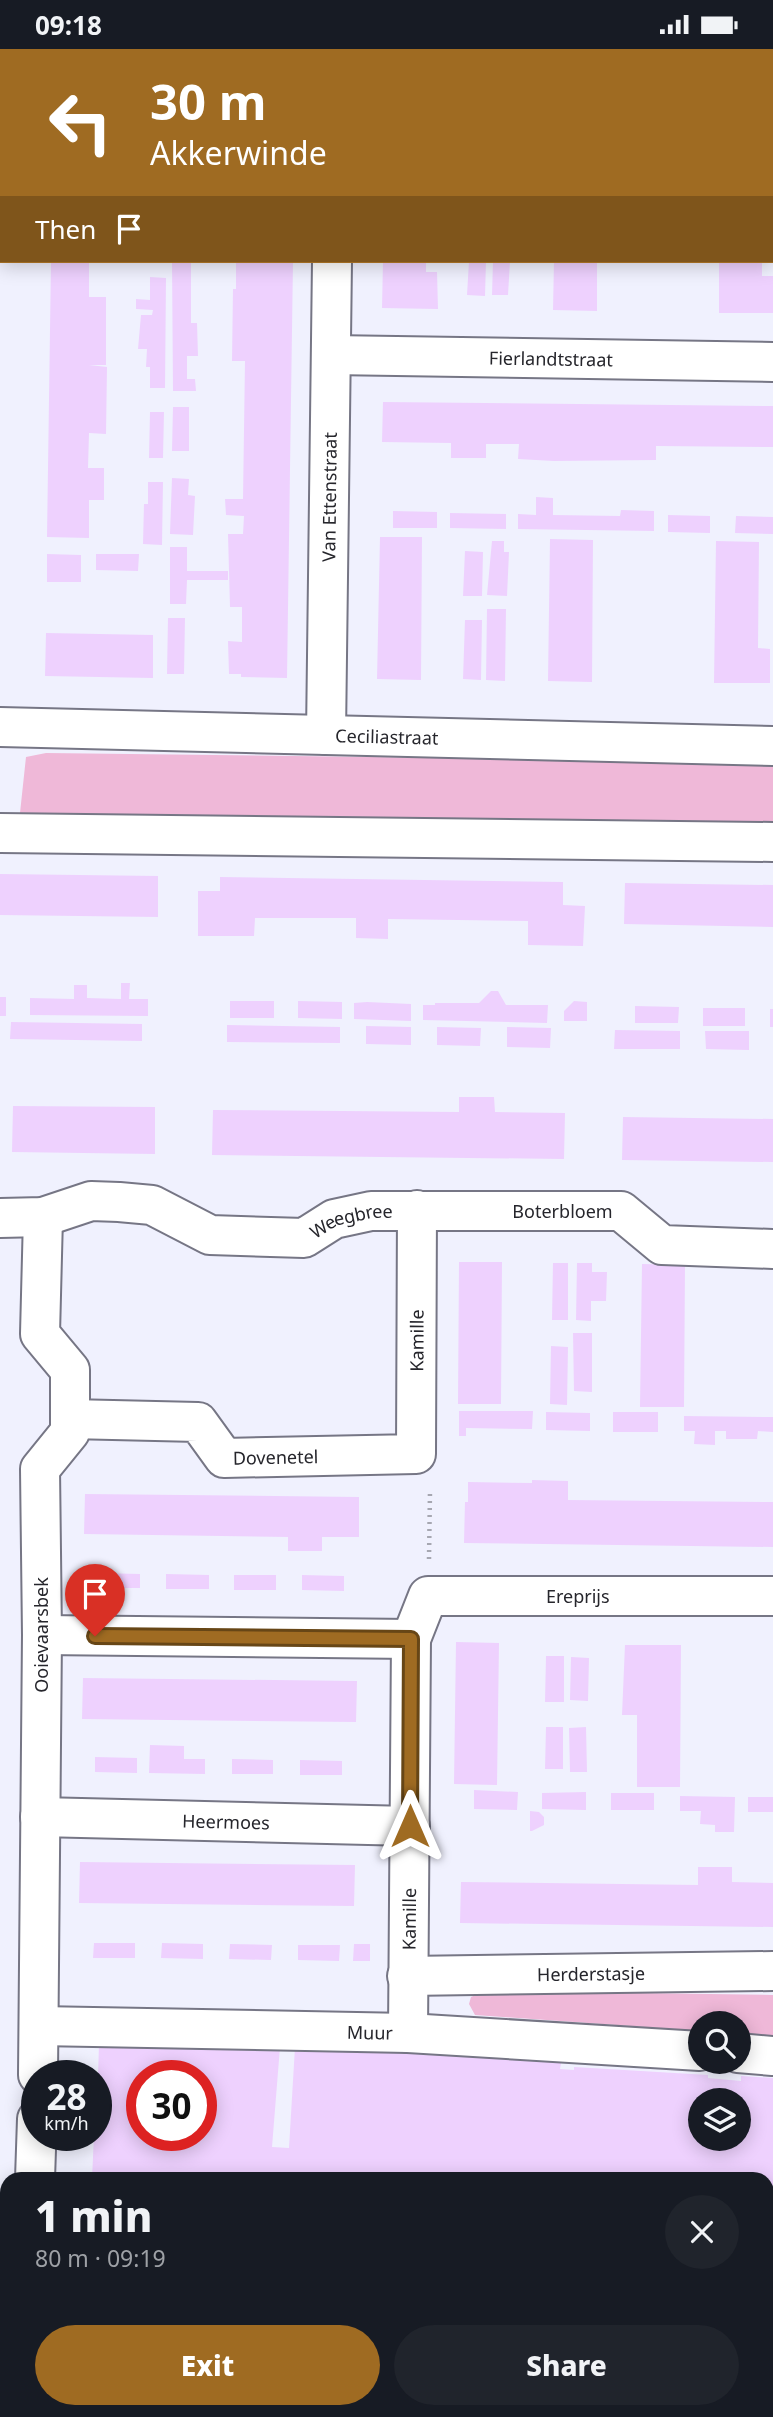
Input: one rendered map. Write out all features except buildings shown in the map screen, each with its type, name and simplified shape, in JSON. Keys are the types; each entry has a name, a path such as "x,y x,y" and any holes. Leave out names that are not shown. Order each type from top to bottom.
{"street":[{"path":"0,49 0,59"},
{"name":"Van Ettenstraat","path":"326,735 332,263"},
{"name":"Fierlandtstraat","path":"331,355 773,362"},
{"name":"Ceciliastraat","path":"0,727 773,746"},
{"path":"0,832 773,842"},
{"name":"Weegbree","path":"0,1218 43,1217 90,1201 119,1202 152,1205 210,1235 304,1238 334,1219 371,1211 465,1212"},
{"name":"Kamille","path":"416,1454 417,1210"},
{"name":"Boterbloem","path":"465,1212 621,1211 662,1245 773,1249"},
{"name":"Ooievaarsbek","path":"38,2060 42,1635 40,1469 70,1431 70,1370 40,1334 43,1217"},
{"name":"Dovenetel","path":"70,1419 198,1422 224,1458 416,1454"},
{"path":"42,1635 411,1639 428,1596"},
{"name":"Ereprijs","path":"428,1596 773,1596"},
{"name":"Kamille","path":"408,2032 411,1639"},
{"name":"Heermoes","path":"40,1817 410,1826"},
{"name":"Herderstasje","path":"407,1976 773,1971"},
{"name":"Muur","path":"39,2026 408,2032 688,2050"},
{"path":"751,2054 773,2056"},
{"path":"35,2172 36,2151"}],"path":[{"path":"416,1454 430,1490 428,1596"}],"shaded area":[{"path":"46,753 773,762 773,823 36,817 20,813 26,757"},
{"path":"486,1991 773,1995 773,2036 751,2035 751,2011 688,2011 688,2030 475,2015 469,2004 471,1997"}],"route":[{"path":"95,1636 411,1639 410,1826"}]}
